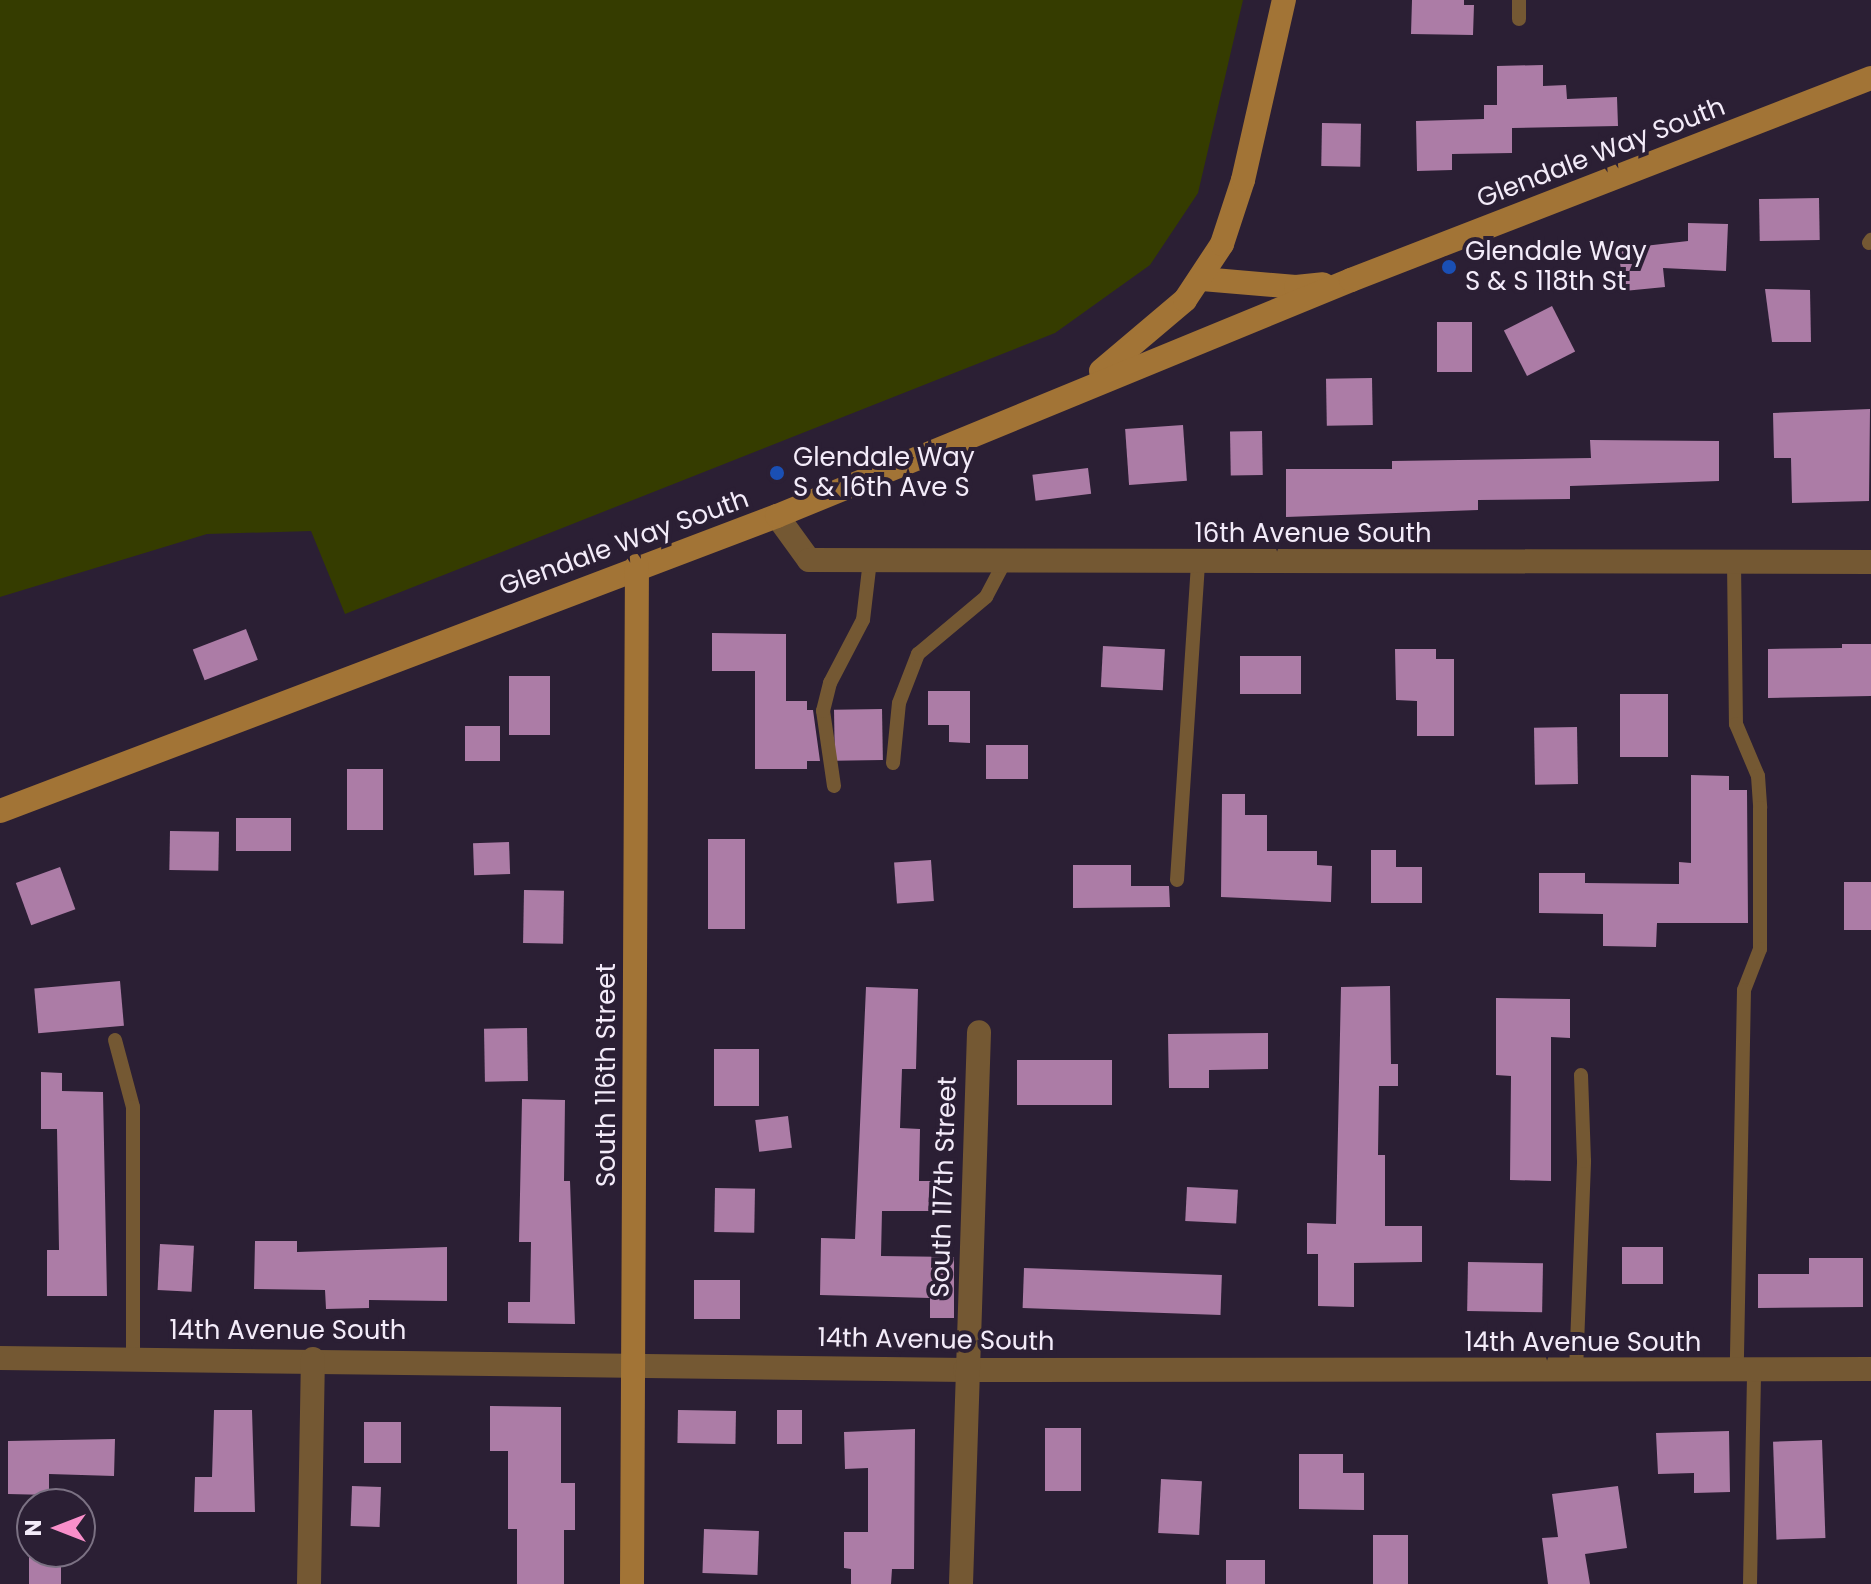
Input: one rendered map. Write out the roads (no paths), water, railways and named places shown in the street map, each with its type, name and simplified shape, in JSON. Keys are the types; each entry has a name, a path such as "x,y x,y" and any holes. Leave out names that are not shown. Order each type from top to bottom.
{"street":[{"path":"1003,420 1117,360 1202,279 1235,212 1284,0"},
{"name":"Glendale Way South","path":"0,811 637,566 777,516 1003,420 1351,280 1871,78"},
{"name":"Glendale Way South","path":"1202,279 1296,287 1351,280"},
{"name":"16th Avenue South","path":"777,516 809,560 1871,562"},
{"name":"South 116th Street","path":"632,1584 637,566"},
{"name":"South 117th Street","path":"961,1584 965,1370 979,1032"},
{"name":"14th Avenue South","path":"0,1358 634,1362 965,1370 1871,1369"},
{"path":"309,1584 313,1359"}],"lane":[{"path":"1519,0 1519,19"},
{"path":"834,786 823,711 830,683 863,620 870,560"},
{"path":"893,763 899,703 918,654 986,597 1005,561"},
{"path":"1177,880 1198,561"},
{"path":"1734,563 1735,713 1758,776 1760,808 1760,949 1744,990 1750,1584"},
{"path":"115,1040 133,1107 133,1358"},
{"path":"1576,1371 1584,1161 1581,1075"}],"place":[{"name":"Glendale Way S & S 118th St","path":"1449,267"},
{"name":"Glendale Way S & 16th Ave S","path":"777,473"}]}
